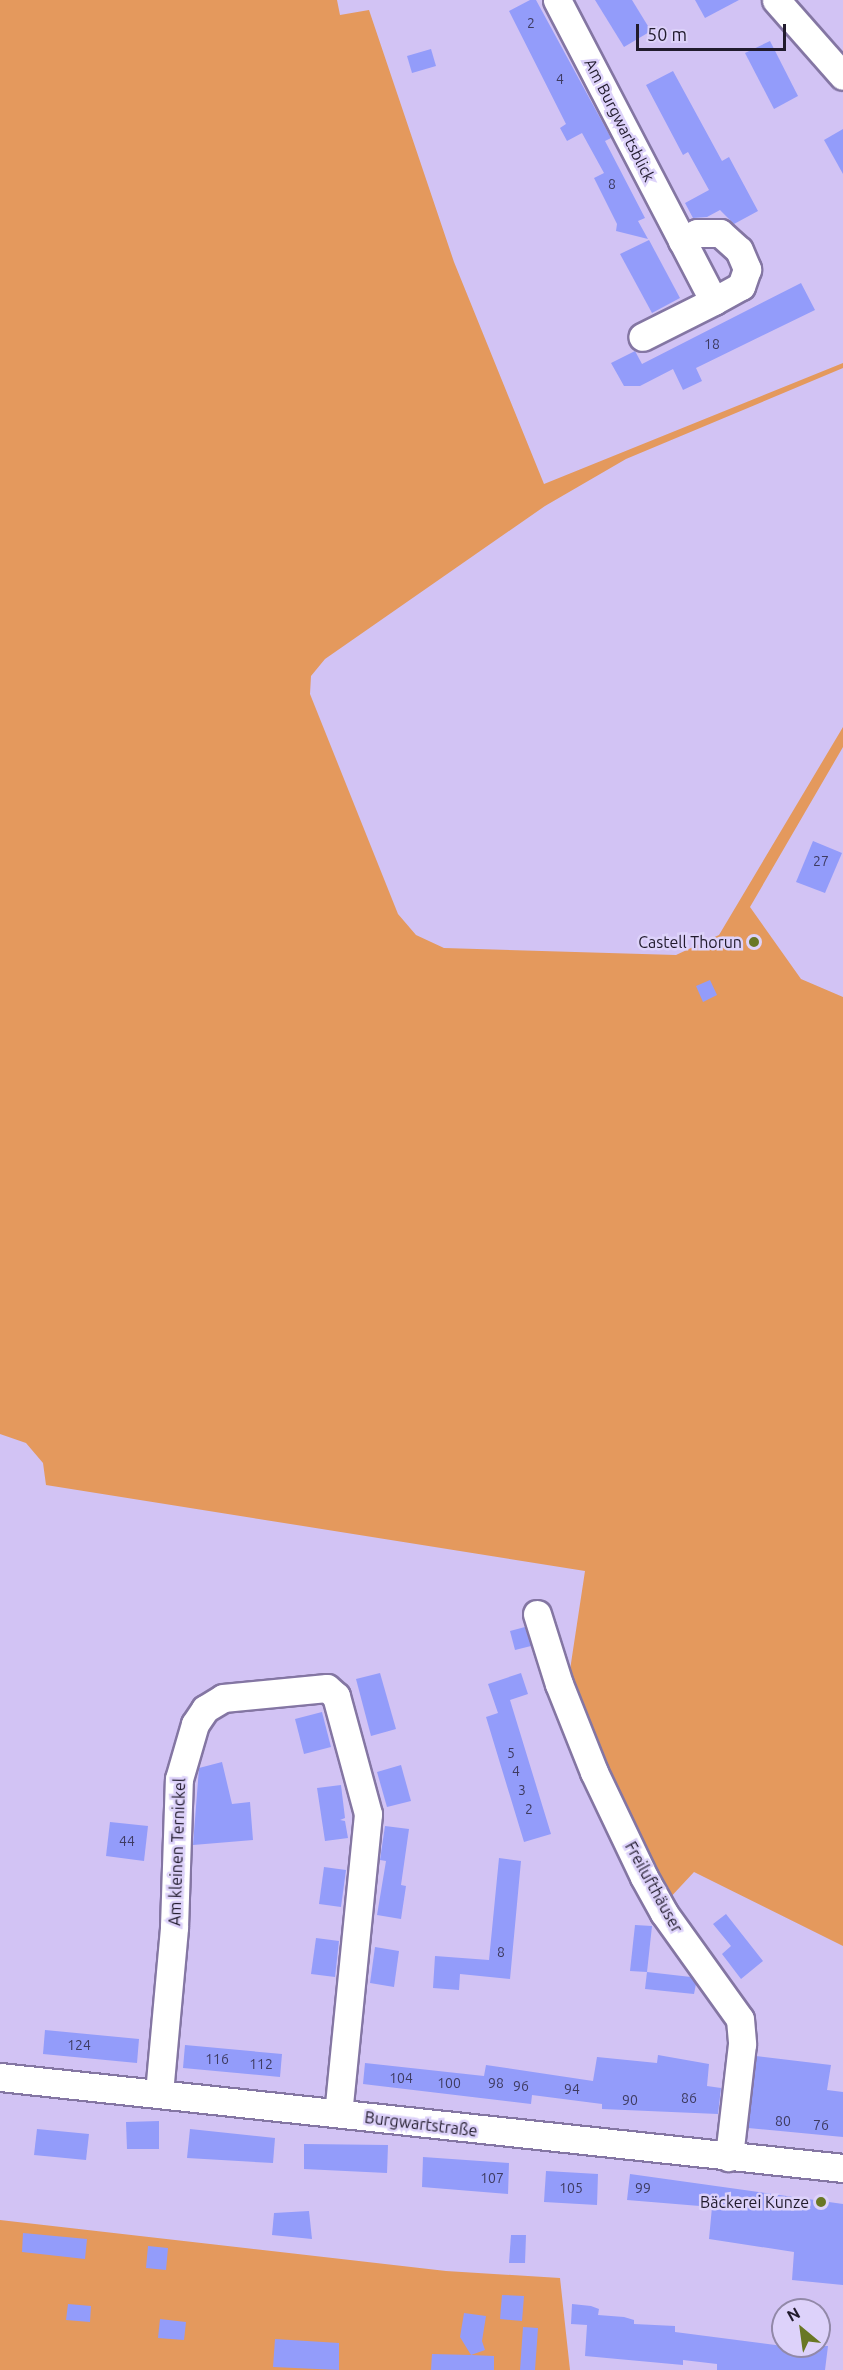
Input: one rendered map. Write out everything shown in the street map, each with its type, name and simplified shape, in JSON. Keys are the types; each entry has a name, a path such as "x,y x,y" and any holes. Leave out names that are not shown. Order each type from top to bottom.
{"street":[{"name":"Am Burgwartsblick","path":"557,0 714,301"},
{"path":"776,0 843,76"},
{"path":"642,337 741,286 747,269 739,250 720,233 697,233 682,241"},
{"name":"Freilufthäuser","path":"537,1614 559,1684 594,1772 644,1877 664,1913 741,2019 742,2044 729,2157"},
{"name":"Am kleinen Ternickel","path":"159,2092 174,1927 178,1779 185,1748 205,1708 224,1698 327,1688 336,1696 368,1814 338,2112"},
{"name":"Burgwartstraße","path":"0,2077 338,2112 394,2122 843,2168"}],"shaded area":[{"path":"0,0 337,0 340,15 369,10 454,262 544,484 843,363 843,368 626,459 545,506 325,659 311,676 310,694 398,914 416,935 444,948 676,955 719,935 843,727 843,747 750,907 801,979 843,997 843,1946 694,1872 667,1901 568,1683 585,1571 46,1485 43,1463 26,1443 0,1434"},
{"path":"0,2220 446,2271 560,2278 570,2370 0,2370"}],"building":[{"path":"530,0 536,0 611,138 605,141 645,218 638,221 648,239 616,231 617,224 594,178 604,173 582,133 567,141 560,128 566,124 509,11"},
{"path":"595,0 632,0 651,31 624,47"},
{"path":"695,0 739,0 705,18"},
{"path":"770,41 798,96 774,109 745,53"},
{"path":"431,49 436,66 412,73 407,56"},
{"path":"673,71 722,161 729,157 758,211 734,224 720,210 707,217 693,218 685,203 709,190 688,152 683,155 646,85"},
{"path":"843,129 843,174 824,140"},
{"path":"649,240 680,298 652,313 620,254"},
{"path":"801,283 815,310 696,368 702,381 683,390 673,369 640,386 624,386 611,363 635,351 642,364"},
{"path":"813,841 842,853 825,893 796,882"},
{"path":"710,980 717,995 703,1002 696,986"},
{"path":"525,1627 531,1646 515,1650 510,1631"},
{"path":"380,1673 396,1729 371,1736 356,1679"},
{"path":"521,1673 528,1694 510,1700 551,1834 524,1842 486,1717 498,1713 488,1684"},
{"path":"322,1712 331,1747 304,1754 295,1719"},
{"path":"222,1762 232,1804 250,1802 253,1840 193,1845 199,1768"},
{"path":"401,1765 411,1801 387,1807 377,1772"},
{"path":"341,1785 345,1818 340,1820 345,1821 348,1838 325,1841 317,1788"},
{"path":"110,1822 148,1826 144,1861 106,1856"},
{"path":"385,1826 409,1829 401,1885 406,1886 401,1919 377,1915 386,1861 380,1860"},
{"path":"499,1858 521,1861 510,1979 460,1974 459,1990 433,1988 435,1956 489,1960"},
{"path":"324,1867 346,1870 341,1907 319,1904"},
{"path":"726,1914 763,1961 741,1979 722,1954 731,1946 713,1924"},
{"path":"635,1925 652,1926 647,1972 630,1971"},
{"path":"316,1938 339,1941 335,1977 311,1974"},
{"path":"375,1947 399,1951 394,1987 370,1983"},
{"path":"647,1972 691,1977 696,1984 694,1994 645,1989"},
{"path":"45,2030 139,2039 137,2063 43,2054"},
{"path":"185,2045 282,2054 280,2077 183,2068"},
{"path":"658,2055 709,2064 707,2086 721,2088 718,2114 602,2109 602,2104 532,2095 531,2104 363,2084 365,2063 484,2076 486,2065 593,2081 597,2057 657,2063"},
{"path":"756,2056 831,2065 827,2090 843,2092 843,2137 748,2128"},
{"path":"159,2121 159,2149 127,2149 126,2122"},
{"path":"37,2129 89,2134 86,2160 34,2155"},
{"path":"190,2129 275,2138 273,2163 187,2158"},
{"path":"304,2144 388,2145 387,2173 304,2169"},
{"path":"423,2157 509,2163 508,2194 422,2187"},
{"path":"546,2171 598,2174 597,2205 544,2202"},
{"path":"630,2174 843,2204 843,2285 792,2280 794,2252 709,2239 712,2207 627,2200"},
{"path":"309,2211 312,2239 272,2235 274,2213"},
{"path":"23,2233 87,2239 85,2259 22,2252"},
{"path":"511,2235 526,2235 525,2263 509,2263"},
{"path":"148,2246 168,2248 166,2270 146,2268"},
{"path":"502,2295 524,2296 522,2321 500,2319"},
{"path":"68,2304 91,2306 90,2322 66,2320"},
{"path":"572,2304 591,2306 599,2309 598,2315 624,2317 634,2320 634,2324 675,2326 675,2332 771,2344 771,2358 826,2358 825,2370 717,2370 717,2364 683,2360 683,2365 585,2356 587,2325 571,2324"},
{"path":"464,2313 486,2316 482,2341 485,2350 471,2355 460,2337"},
{"path":"160,2319 186,2322 184,2340 158,2338"},
{"path":"523,2327 538,2328 535,2370 520,2370"},
{"path":"275,2339 339,2343 339,2370 273,2367"},
{"path":"432,2354 494,2356 494,2370 431,2370"}],"place":[{"name":"Castell Thorun","path":"754,942"},
{"name":"Bäckerei Kunze","path":"821,2202"}]}
